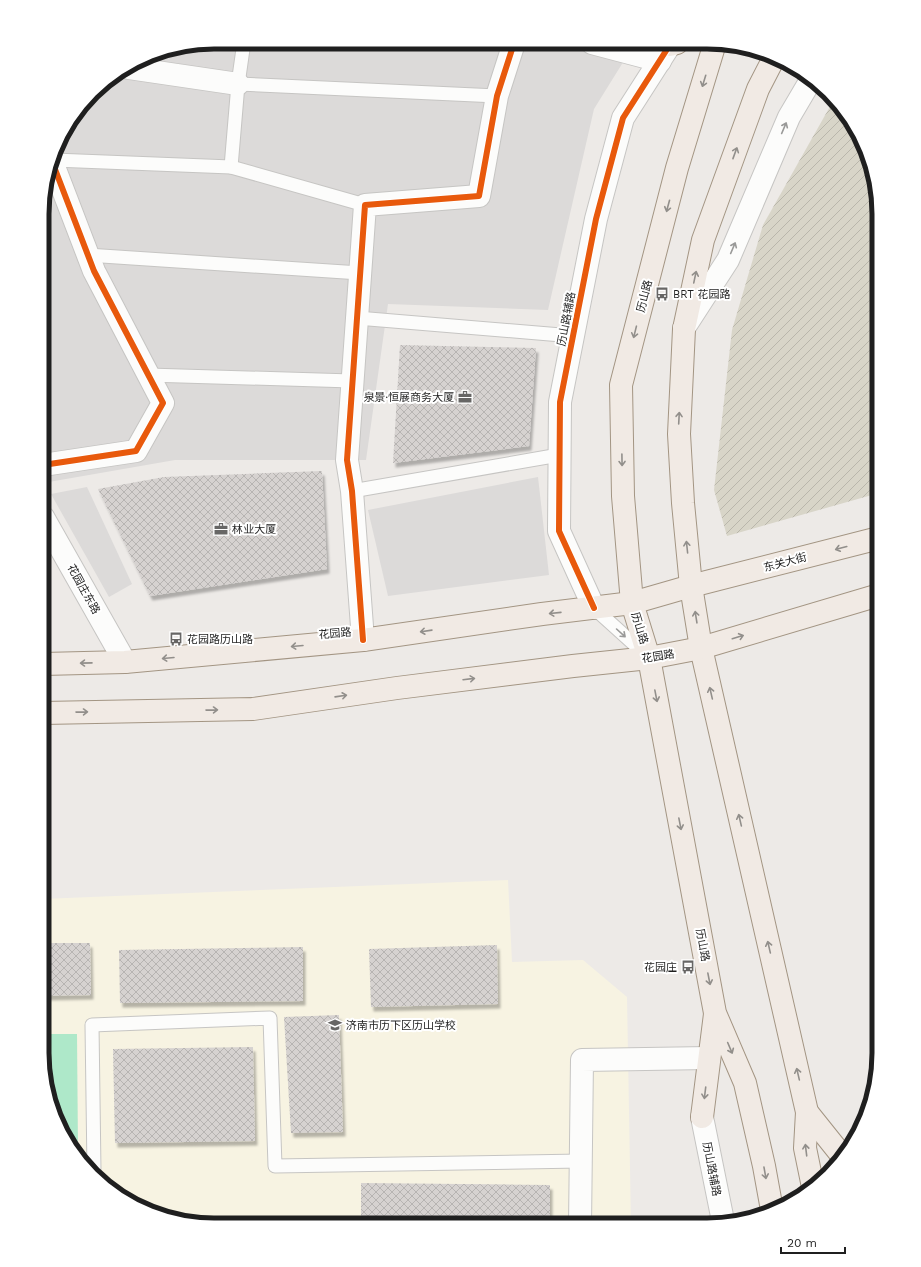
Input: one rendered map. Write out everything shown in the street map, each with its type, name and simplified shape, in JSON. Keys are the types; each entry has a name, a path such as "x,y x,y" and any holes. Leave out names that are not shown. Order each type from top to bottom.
{"main road":[{"name":"历山路","path":"714,49 678,168 621,385 623,496 632,603 649,658 715,1013 745,1083 764,1166 771,1205"},
{"path":"772,63 758,90 703,240 684,328 678,434 691,586 701,648 807,1112 805,1148 812,1180"},
{"name":"东关大街","path":"691,586 872,540"},
{"name":"花园路","path":"49,664 125,662 363,640 542,614 632,603 691,586"},
{"path":"701,648 872,597"},
{"name":"花园路","path":"49,713 253,709 397,688 649,658 701,648"},
{"path":"702,1117 715,1013"},
{"path":"807,1112 839,1152"}],"street":[{"path":"363,640 352,491 347,460 365,206 479,196 497,96 512,49"},
{"name":"历山路辅路","path":"594,608 559,531 560,402 596,220 624,118 669,49"},
{"path":"135,69 238,84"},
{"path":"684,328 728,260 789,117 809,84"},
{"path":"49,464 136,451 162,404 94,271 55,171"},
{"name":"花园庄东路","path":"49,527 125,662"},
{"path":"580,1218 582,1060 709,1058"},
{"name":"历山路辅路","path":"702,1117 722,1218"}],"lane":[{"path":"231,167 238,84 243,49"},
{"path":"238,84 497,96"},
{"path":"58,160 231,167 365,206"},
{"path":"88,255 360,274"},
{"path":"357,318 573,336"},
{"path":"148,375 352,381"},
{"path":"352,491 559,455"},
{"name":"历山路辅路","path":"594,608 649,658"},
{"path":"94,1167 92,1024 270,1018 275,1166 581,1161"}],"shaded area":[{"path":"203,49 631,49 594,109 548,310 388,304 366,460 175,460 49,482 50,192 58,161 66,141 83,113 97,97 113,83 141,66 181,52"},
{"path":"831,105 838,113 855,141 863,161 871,192 872,495 727,536 714,490 732,330 763,225"},
{"path":"538,477 549,575 388,596 368,510"},
{"path":"87,487 132,584 109,597 51,494"},
{"name":"济南市历下区历山学校","path":"508,880 512,962 583,960 627,997 631,1218 203,1218 181,1215 161,1209 131,1196 113,1184 97,1170 83,1154 66,1126 52,1086 49,1064 49,899"}],"green space":[{"path":"49,1034 77,1034 78,1146 66,1126 58,1106 52,1086 49,1064"}],"building":[{"name":"泉景·恒展商务大厦","path":"400,345 536,348 529,446 393,463"},
{"name":"林业大厦","path":"322,471 327,569 150,596 98,489 164,477"},
{"path":"49,943 90,943 91,995 49,996"},
{"path":"497,945 498,1004 371,1007 369,949"},
{"path":"303,947 303,1001 120,1003 119,950"},
{"path":"339,1015 343,1132 291,1133 284,1017"},
{"path":"253,1047 255,1141 115,1143 113,1049"},
{"path":"361,1183 550,1185 550,1218 361,1218"}],"cycle path":[{"path":"363,640 352,491 347,460 365,205 479,196 497,96 512,49"},
{"path":"594,608 559,531 560,402 596,219 623,118 667,49"},
{"path":"49,464 136,451 163,403 94,271 55,170"}],"place":[{"name":"BRT 花园路","path":"662,294"},
{"name":"泉景·恒展商务大厦","path":"465,397"},
{"name":"林业大厦","path":"221,529"},
{"name":"花园路历山路","path":"176,639"},
{"name":"花园庄","path":"688,967"},
{"name":"济南市历下区历山学校","path":"335,1025"}]}
